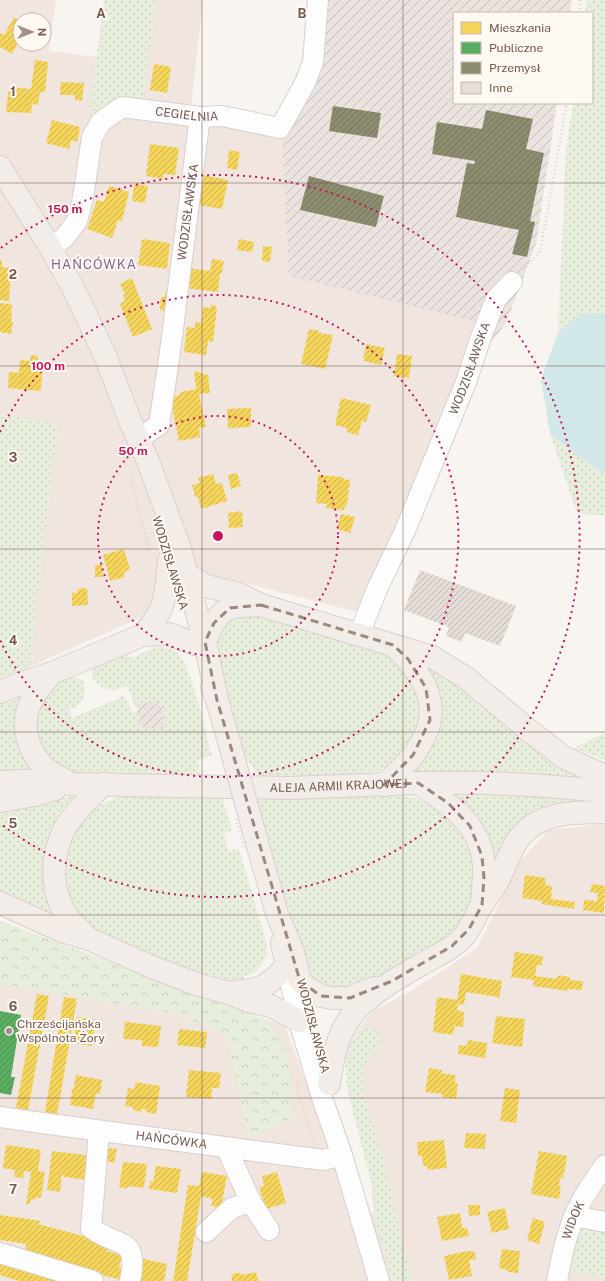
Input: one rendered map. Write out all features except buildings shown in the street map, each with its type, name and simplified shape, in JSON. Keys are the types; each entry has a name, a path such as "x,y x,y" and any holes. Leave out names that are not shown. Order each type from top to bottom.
{"main road":[{"name":"WODZISŁAWSKA","path":"0,167 74,288 96,333 171,522 188,575 200,643 233,756 293,974"},
{"name":"WODZISŁAWSKA","path":"134,431 139,464 160,559 200,643"},
{"path":"143,635 157,617 164,602 167,587 160,559"},
{"path":"188,575 206,586 239,594 260,605 432,657 466,678 563,757 605,776"},
{"path":"0,692 52,673 143,635 169,634 200,643 214,623 230,608 260,605"},
{"path":"384,785 413,755 425,735 430,720 430,703 426,688 408,659 393,645"},
{"path":"52,673 35,695 28,709 25,725 28,742 36,758 47,770 72,784"},
{"name":"ALEJA ARMII KRAJOWEJ","path":"0,782 45,780 72,784 289,788 483,783 526,784 605,791"},
{"name":"ALEJA ARMII KRAJOWEJ","path":"0,801 35,795 72,784"},
{"path":"89,939 70,920 63,909 55,882 54,863 57,846 65,828 75,814 103,784"},
{"path":"418,784 458,811 475,835 480,845 484,866 482,906"},
{"path":"226,992 251,991 293,974 308,989 321,996 350,998 392,981 433,958 458,941 469,929 496,884 511,850 530,826 556,815 605,812"},
{"path":"0,903 62,931 89,939 152,967 199,985 226,992 249,1001 271,1006 299,1021"},
{"path":"329,1084 334,1052 346,1023 355,1011 392,981"}],"street":[{"name":"CEGIELNIA","path":"50,247 64,238 77,221 83,198 92,137 101,122 122,107 200,117 222,116 280,128 305,83 313,62 318,0"},
{"name":"WODZISŁAWSKA","path":"134,431 159,425 170,352 200,117"},
{"name":"WODZISŁAWSKA","path":"359,635 377,590 404,533 466,382 496,299 512,282"},
{"name":"WODZISŁAWSKA","path":"293,974 299,1021 322,1098 340,1148 379,1281"},
{"name":"WODZISŁAWSKA","path":"293,974 329,1084 340,1148"},
{"name":"HAŃCÓWKA","path":"0,1117 323,1160 340,1148"},
{"path":"100,1131 91,1228 97,1233 126,1246 132,1254 132,1272 130,1281"},
{"path":"226,1147 251,1202 269,1230"},
{"name":"WIDOK","path":"557,1281 567,1235 574,1216 605,1165"},
{"path":"206,1232 232,1208 251,1202"},
{"path":"574,1216 605,1222"},
{"path":"0,1253 93,1281"}],"path":[{"path":"578,12 580,0"},
{"path":"512,282 540,252 567,104"},
{"path":"131,473 139,511 160,559"}],"highlighted area":[{"path":"261,605 393,645 408,659 426,688 430,720 413,755 384,785 418,783 448,803 470,826 482,856 484,878 482,905 469,929 452,946 392,981 350,998 321,996 300,981 217,700 205,642 214,623 230,608"}],"shaded area":[{"path":"0,0 56,0 52,29 52,12 12,12 12,52 52,51 97,57 89,115 143,97 156,0 203,0 191,107 282,136 480,323 455,391 358,612 229,579 29,667 58,424 0,415"},
{"path":"322,0 572,0 570,12 453,12 453,104 557,104 536,244 507,321 455,391 480,323 289,276 282,136"},
{"path":"601,313 605,315 605,474 601,473 550,434 541,379 558,333 580,314"},
{"path":"139,700 166,703 164,730 136,728"},
{"path":"605,824 605,1281 0,1281 0,921 214,1004 285,1025 342,1177 350,1213 374,1213 371,1177 351,1038 373,1011 411,991 477,948 520,861 549,830"}],"green space":[{"path":"104,0 156,0 143,97 89,116"},
{"path":"587,0 605,0 605,315 601,313 580,314 558,333 566,149 573,104 593,104 593,12 585,12"},
{"path":"0,415 58,423 29,667 0,678"},
{"path":"550,434 601,473 605,474 605,516 577,513"},
{"path":"240,614 266,616 384,653 399,663 404,668 411,681 419,705 416,729 410,741 395,761 376,772 361,776 259,777 245,756 215,661 215,637 231,618"},
{"path":"156,647 170,648 177,652 188,670 193,684 212,755 198,761 200,774 77,774 62,768 53,761 46,752 39,738 37,730 37,715 39,707 45,696 55,686 70,675 84,681 85,686 83,699 81,702 69,710 72,718 124,696 132,711 140,713 138,727 163,729 164,704 141,702 140,708 135,707 127,686 116,690 107,689 100,686 94,680 92,674 95,664 126,651 130,658"},
{"path":"429,663 579,771 578,779 413,773 425,759 436,738 439,692 427,665"},
{"path":"23,691 19,703 16,730 18,743 33,773 0,772 0,698"},
{"path":"605,733 605,760 574,748"},
{"path":"457,792 576,797 576,806 497,863 494,861 480,825 470,809 455,795"},
{"path":"72,796 74,798 57,819 51,830 44,854 44,880 48,897 56,917 0,896 0,808"},
{"path":"123,796 222,797 232,830 224,834 228,851 239,849 266,941 267,953 263,963 255,973 244,976 247,986 204,976 168,964 101,932 90,925 79,913 70,895 65,875 68,846 77,828 89,814 105,803"},
{"path":"401,796 419,799 443,813 458,828 465,839 473,865 474,893 471,906 461,924 445,941 356,990 334,990 312,981 304,970 256,799"},
{"path":"0,921 268,1020 287,1054 294,1117 249,1139 227,1035 177,1014 0,984"},
{"path":"361,1028 379,1030 379,1043 364,1066 364,1094 384,1160 411,1281 392,1281 376,1220 371,1181 347,1089 345,1062 351,1038"},
{"path":"580,1222 605,1227 605,1278 570,1271"}],"place":[{"name":"Chrześcijańska Wspólnota Żory","path":"9,1031"}],"district":[{"name":"HAŃCÓWKA","path":"94,264"}]}
